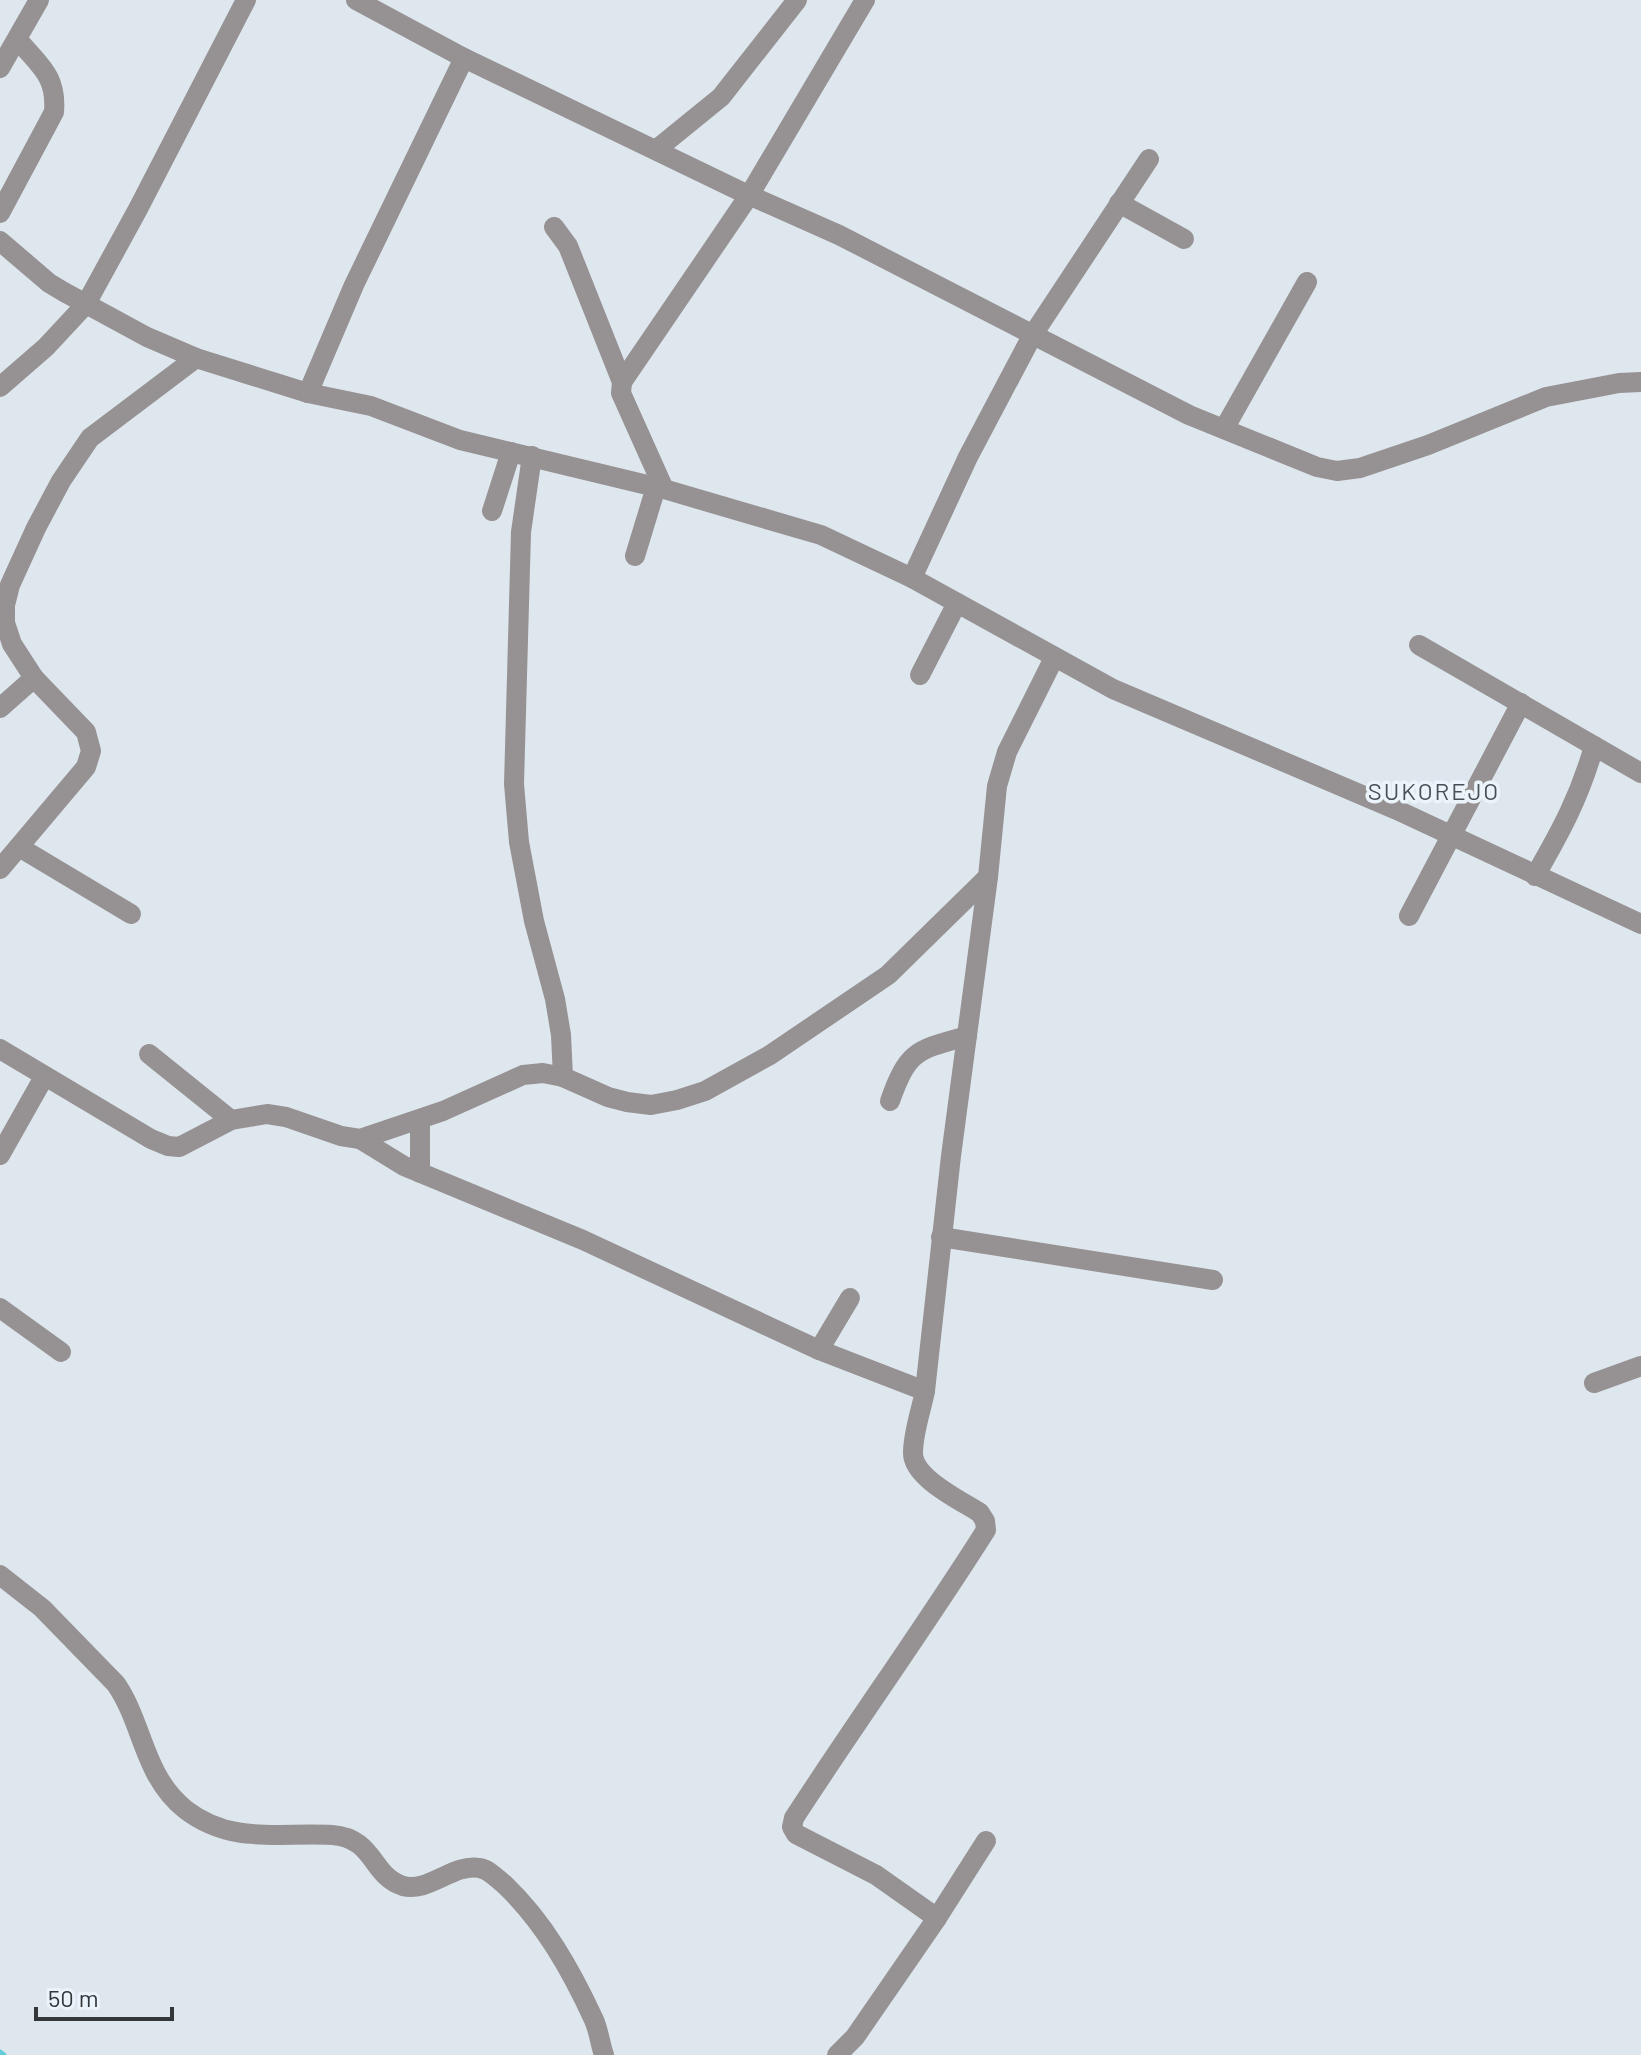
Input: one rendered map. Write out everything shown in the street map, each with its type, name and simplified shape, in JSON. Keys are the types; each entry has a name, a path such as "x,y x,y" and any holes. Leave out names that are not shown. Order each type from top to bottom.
{"street":[{"path":"0,68 39,0"},
{"path":"0,387 46,347 86,304 246,0"},
{"path":"356,0 464,58 839,235 1189,415 1317,467 1337,471 1360,468 1428,445 1546,397 1619,383 1641,382"},
{"path":"657,149 721,97 797,0"},
{"path":"622,382 750,194 865,0"},
{"path":"0,213 54,112 56,96 52,80 18,40"},
{"path":"308,393 354,285 464,58"},
{"path":"912,578 968,457 1032,336 1149,159"},
{"path":"1119,203 1184,239"},
{"path":"554,227 568,246 622,382 621,393 660,488 635,556"},
{"path":"0,241 49,283 147,337 196,358 308,393 371,406 460,440 660,488 821,535 912,578 1113,689 1397,810 1641,924"},
{"path":"1224,429 1307,282"},
{"path":"0,869 86,767 91,751 86,732 34,678 12,644 5,623 10,585 36,528 74,460 90,438 196,358"},
{"path":"492,511 511,452"},
{"path":"532,456 521,532 514,784 519,842 534,921 555,999 563,1077"},
{"path":"920,675 957,603"},
{"path":"1419,645 1641,773"},
{"path":"937,1918 876,1875 796,1834 792,1827 794,1818 857,1721 919,1636 986,1530 980,1513 922,1475 915,1464 913,1452 925,1391 941,1237 1000,768 1054,658"},
{"path":"0,708 34,678"},
{"path":"1409,916 1521,703"},
{"path":"1535,876 1578,797 1594,746"},
{"path":"19,847 131,914"},
{"path":"360,1139 420,1120 523,1075 543,1073 563,1077 608,1097 651,1105 705,1091 770,1055 888,975 988,877"},
{"path":"890,1101 900,1074 911,1057 926,1047 967,1036"},
{"path":"0,1049 151,1139 168,1146 179,1147 231,1120 267,1114 360,1139 404,1166 583,1240 819,1350 925,1391"},
{"path":"149,1054 231,1120"},
{"path":"0,1155 44,1077"},
{"path":"420,1120 420,1173"},
{"path":"941,1237 1213,1280"},
{"path":"819,1350 850,1298"},
{"path":"0,1308 61,1352"},
{"path":"1594,1383 1641,1366"},
{"path":"0,1575 42,1608 116,1684 126,1698 147,1758 161,1783 184,1808 202,1820 238,1834 346,1837 364,1847 394,1882 407,1887 470,1867 491,1873 525,1905 551,1939 595,2023 604,2055"},
{"path":"837,2055 855,2037 986,1841"}],"waterway":[{"path":"0,2052 4,2055"}],"district":[{"name":"SUKOREJO","path":"1434,790"}]}
